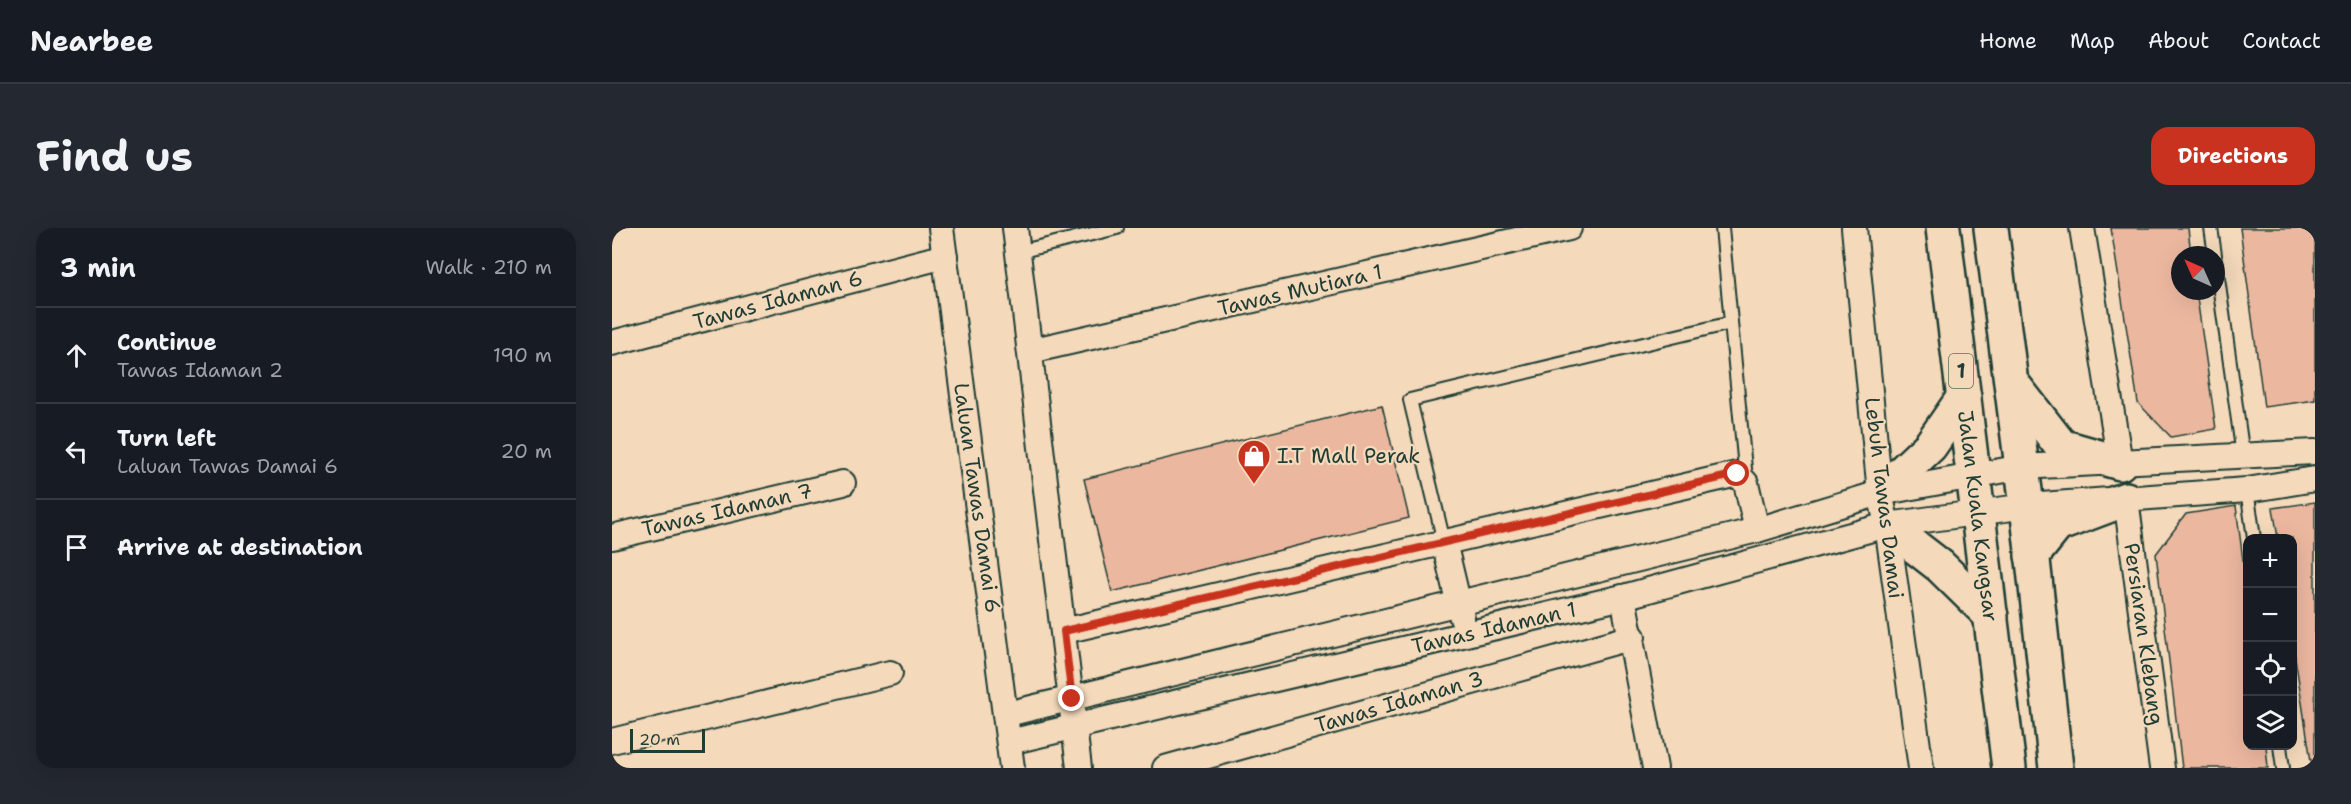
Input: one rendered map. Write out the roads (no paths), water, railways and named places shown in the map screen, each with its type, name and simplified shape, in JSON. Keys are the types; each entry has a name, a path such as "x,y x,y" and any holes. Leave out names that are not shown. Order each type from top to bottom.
{"highway":[{"name":"Jalan Kuala Kangsar","path":"1943,228 2009,768"},
{"path":"1991,228 2027,506 2056,768"},
{"path":"2011,381 2061,447 2120,463"},
{"path":"1880,493 1930,446 1964,397"},
{"path":"2032,556 2057,525 2126,499"},
{"path":"1887,525 1940,566 1991,616"}],"street":[{"name":"Laluan Tawas Damai 6","path":"941,228 1007,714 1012,768"},
{"name":"Tawas Mutiara 1","path":"1030,351 1569,228"},
{"name":"Lebuh Tawas Damai","path":"1854,228 1880,493 1887,525 1921,768"},
{"path":"2082,228 2120,463"},
{"path":"1016,240 1079,768"},
{"name":"Tawas Idaman 6","path":"612,343 945,256"},
{"name":"Tawas Idaman 1","path":"1007,714 1757,530 1880,493 1974,474 2022,467 2315,452"},
{"path":"1064,631 1737,474 1746,483 1757,530"},
{"name":"Tawas Idaman 1","path":"1009,742 1623,597 1887,525 2027,506 2247,490 2315,479"},
{"name":"Tawas Idaman 7","path":"612,537 843,483"},
{"name":"Persiaran Klebang","path":"2126,499 2162,768"},
{"path":"1444,542 1466,634"},
{"path":"1623,597 1633,637 1655,768"},
{"name":"Tawas Idaman 3","path":"1165,768 1633,637"},
{"path":"612,741 890,673"}],"lane":[{"path":"1016,240 1117,228"},
{"path":"1722,228 1746,483"},
{"path":"2211,228 2214,246"},
{"path":"2221,300 2243,456"},
{"path":"1444,542 1410,400 1731,322"},
{"path":"2247,490 2253,534"},
{"path":"2281,750 2283,768"}],"place":[{"name":"I.T Mall Perak","path":"1254,485"}]}
